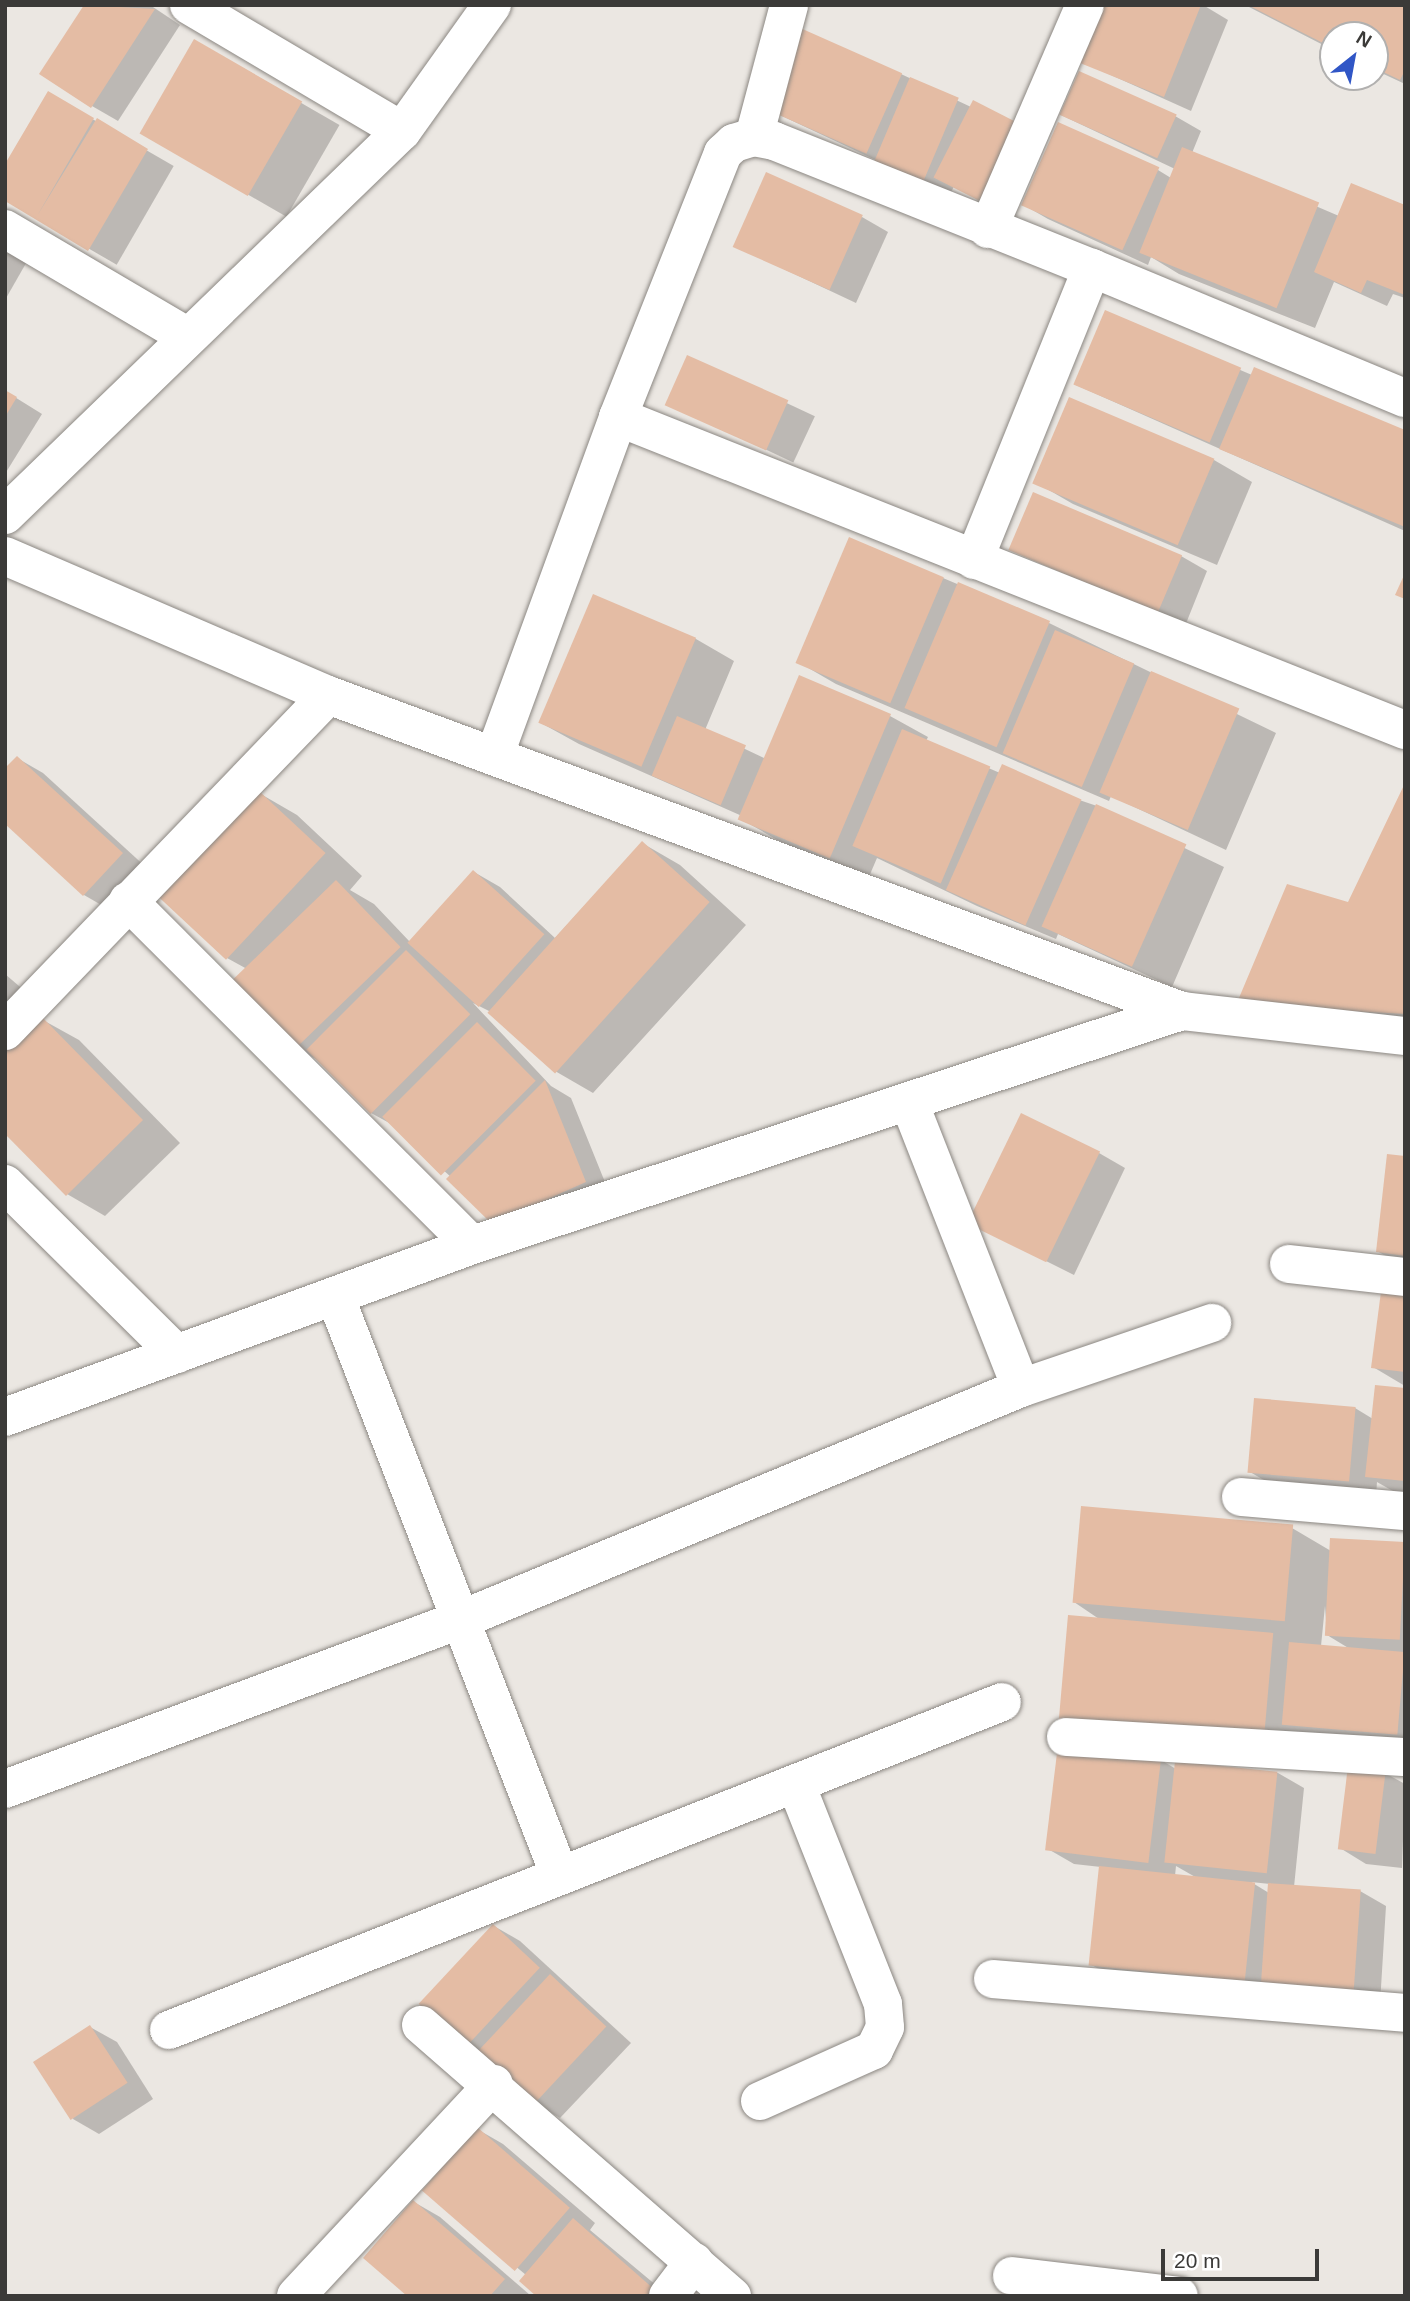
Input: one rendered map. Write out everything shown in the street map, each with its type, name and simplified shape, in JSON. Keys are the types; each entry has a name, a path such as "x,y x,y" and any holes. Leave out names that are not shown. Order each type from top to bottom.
{"street":[{"path":"189,5 402,131"},
{"path":"5,516 187,336 402,131 492,5"},
{"path":"754,137 789,5"},
{"path":"988,229 1085,5"},
{"path":"495,754 618,416 723,153 734,143 754,137 774,141 988,229 1092,268 1405,398"},
{"path":"5,229 187,336"},
{"path":"974,560 1092,268"},
{"path":"618,416 1405,730"},
{"path":"5,556 328,695 495,754 1182,1012 1405,1036"},
{"path":"5,1031 328,695"},
{"path":"128,901 472,1245"},
{"path":"5,1417 472,1245 1182,1012"},
{"path":"909,1102 1021,1388"},
{"path":"5,1184 177,1354"},
{"path":"1289,1264 1405,1277"},
{"path":"335,1296 560,1876"},
{"path":"5,1789 460,1620 1021,1388 1212,1323"},
{"path":"1241,1497 1405,1511"},
{"path":"169,2030 1002,1702"},
{"path":"1066,1737 1405,1757"},
{"path":"760,2101 874,2050 885,2027 883,2004 796,1784"},
{"path":"992,1979 1405,2013"},
{"path":"421,2025 494,2084 732,2296"},
{"path":"296,2296 494,2084"},
{"path":"668,2296 694,2262"},
{"path":"1012,2276 1179,2296"}],"building":[{"path":"84,5 155,9 91,108 39,74"},
{"path":"1103,5 1201,5 1164,97 1080,63"},
{"path":"1248,5 1405,5 1405,70 1400,80 1389,75 1389,21 1319,21 1319,41"},
{"path":"798,27 902,73 866,154 762,107"},
{"path":"194,39 302,101 248,196 140,133"},
{"path":"1079,71 1177,115 1157,158 1059,115"},
{"path":"910,77 959,98 923,182 874,162"},
{"path":"48,91 94,118 37,216 97,118 148,149 88,251 5,201 5,164"},
{"path":"973,100 1020,124 981,202 934,178"},
{"path":"1058,122 1159,167 1122,250 1021,205"},
{"path":"1182,147 1319,202 1277,308 1139,253"},
{"path":"766,172 863,215 829,290 733,247"},
{"path":"1351,183 1405,205 1405,295 1367,280 1361,293 1314,272"},
{"path":"1105,310 1241,368 1210,442 1073,385"},
{"path":"687,355 788,400 766,450 665,405"},
{"path":"1254,367 1405,430 1405,527 1219,449"},
{"path":"5,390 17,397 5,417"},
{"path":"1069,397 1214,459 1178,545 1032,484"},
{"path":"1033,492 1182,555 1158,613 1008,550"},
{"path":"849,537 944,577 890,703 795,663"},
{"path":"1405,573 1405,599 1395,595"},
{"path":"958,582 1050,621 997,747 904,708"},
{"path":"593,594 696,638 641,767 538,723"},
{"path":"1055,630 1134,664 1082,787 1003,753"},
{"path":"1151,671 1239,709 1188,830 1099,793"},
{"path":"799,675 891,714 830,859 738,820"},
{"path":"677,716 746,745 721,805 652,776"},
{"path":"902,729 990,767 941,883 852,846"},
{"path":"17,756 123,853 83,896 5,824 5,768"},
{"path":"1002,764 1081,799 1025,925 946,890"},
{"path":"1405,783 1405,1014 1236,1005 1287,884 1348,902"},
{"path":"259,791 326,853 226,960 159,898"},
{"path":"1096,804 1186,844 1132,967 1041,926"},
{"path":"642,841 710,902 555,1074 487,1013"},
{"path":"473,870 544,934 479,1007 407,943"},
{"path":"336,880 401,947 294,1050 230,983"},
{"path":"406,950 470,1014 371,1114 306,1050"},
{"path":"41,1016 143,1120 66,1196 5,1134 5,1052"},
{"path":"477,1022 536,1081 441,1175 382,1117"},
{"path":"545,1080 586,1182 492,1224 446,1179"},
{"path":"1021,1113 1100,1152 1046,1262 967,1224"},
{"path":"1387,1154 1405,1156 1405,1256 1376,1252"},
{"path":"1382,1284 1405,1287 1405,1372 1371,1368"},
{"path":"1375,1385 1405,1388 1405,1481 1365,1477"},
{"path":"1254,1398 1356,1407 1349,1482 1247,1473"},
{"path":"1081,1506 1293,1525 1285,1621 1073,1603"},
{"path":"1330,1538 1405,1542 1400,1640 1325,1636"},
{"path":"1068,1615 1273,1633 1264,1740 1059,1722"},
{"path":"1289,1642 1405,1652 1397,1735 1282,1725"},
{"path":"1058,1745 1161,1758 1148,1863 1045,1850"},
{"path":"1175,1761 1277,1772 1267,1873 1164,1862"},
{"path":"1348,1766 1386,1771 1375,1854 1338,1849"},
{"path":"1099,1866 1255,1882 1245,1982 1089,1965"},
{"path":"1268,1883 1361,1889 1354,1990 1261,1984"},
{"path":"493,1924 540,1968 465,2047 419,2004"},
{"path":"550,1974 606,2027 534,2104 478,2052"},
{"path":"90,2025 128,2083 71,2120 33,2062"},
{"path":"477,2127 570,2208 515,2271 422,2190"},
{"path":"413,2200 505,2279 490,2296 407,2296 363,2258"},
{"path":"573,2218 655,2290 650,2296 536,2296 519,2281"}]}
